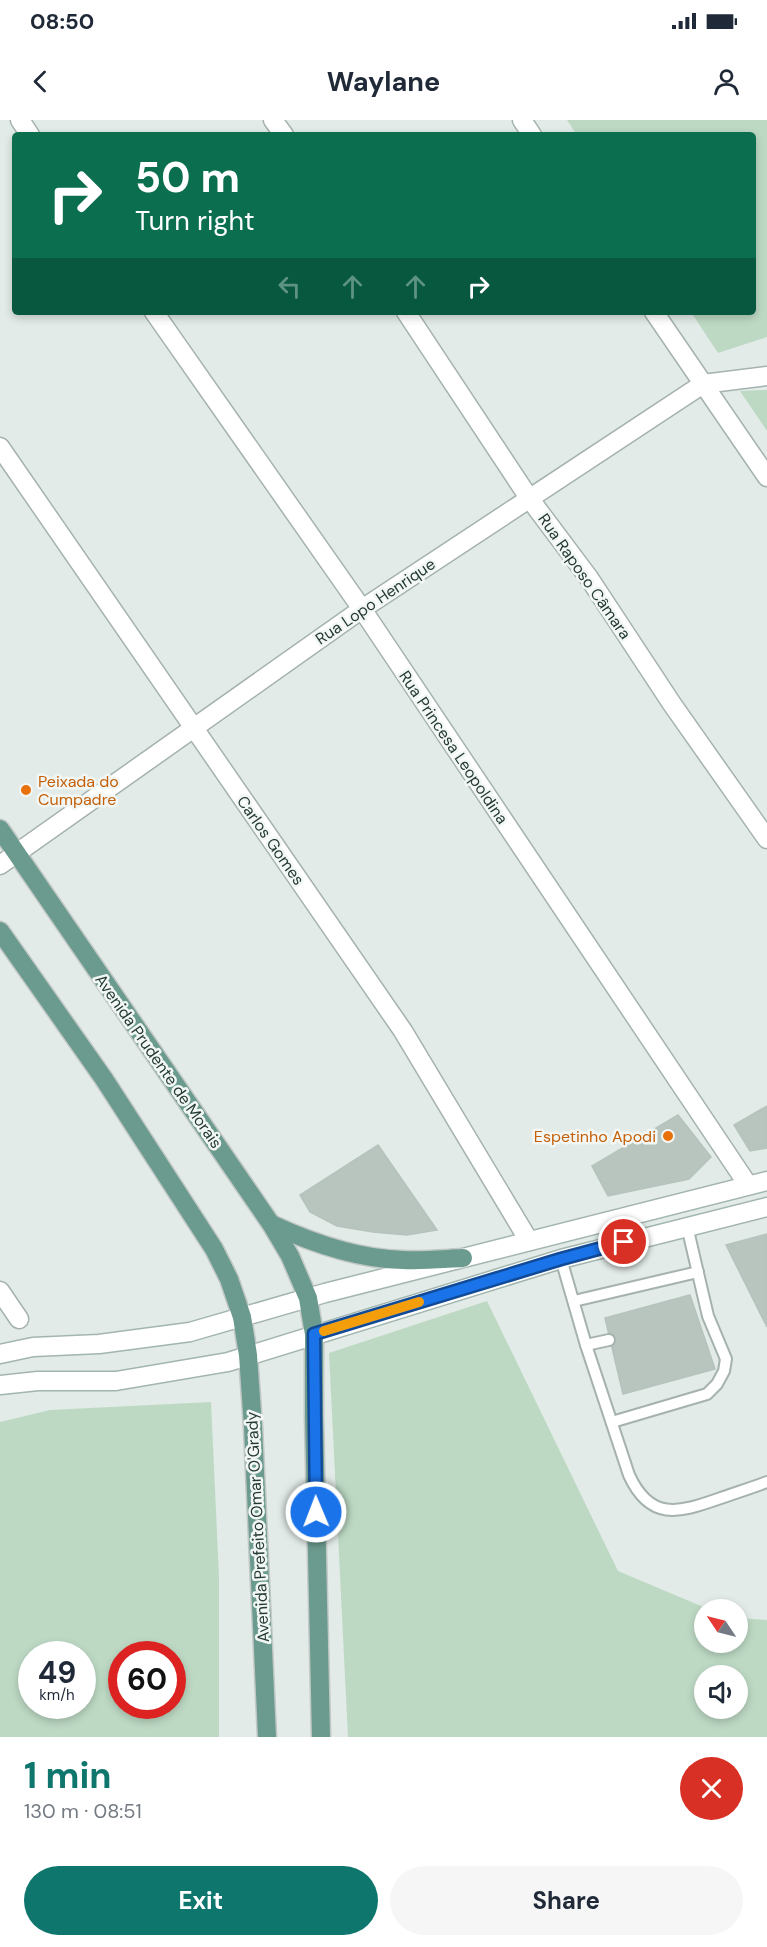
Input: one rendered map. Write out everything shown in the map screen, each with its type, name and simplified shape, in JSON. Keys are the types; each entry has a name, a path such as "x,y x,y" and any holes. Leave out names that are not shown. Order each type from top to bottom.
{"main road":[{"name":"Avenida Prudente de Morais","path":"0,829 271,1224 290,1256 308,1298"},
{"path":"0,931 104,1079 214,1249 229,1279 242,1317"},
{"path":"271,1224 330,1247 367,1256 402,1260 463,1258"},
{"path":"308,1298 314,1334 321,1737"},
{"name":"Avenida Prefeito Omar O'Grady","path":"242,1317 248,1355 253,1427 267,1737"}],"street":[{"name":"Rua Princesa Leopoldina","path":"156,315 362,609 748,1185"},
{"name":"Rua Raposo Câmara","path":"408,315 530,498 589,578 672,704 767,839"},
{"path":"656,315 767,477"},
{"name":"Rua Lopo Henrique","path":"0,865 362,609 704,384 767,376"},
{"name":"Carlos Gomes","path":"0,447 403,1031 530,1241"},
{"path":"0,1354 33,1347 99,1344 190,1332 308,1298 767,1181"},
{"path":"0,1385 38,1381 116,1381 228,1362 561,1259 767,1207"},
{"path":"0,1292 19,1319"}],"lane":[{"path":"612,1422 707,1394 717,1384 724,1371 726,1359 703,1317 698,1272 687,1226"},
{"path":"561,1259 586,1345 634,1487 643,1497 656,1506 671,1511 688,1510 767,1482"},
{"path":"574,1301 698,1272"},
{"path":"586,1345 609,1340"}],"green space":[{"path":"567,120 767,120 767,337 718,353 693,315 756,315 756,132 575,132"},
{"path":"767,390 767,431 740,391"},
{"path":"487,1301 618,1571 694,1603 694,1653 748,1653 748,1619 767,1620 767,1737 348,1737 329,1353"},
{"path":"211,1402 219,1577 219,1737 0,1737 0,1422 50,1410"}],"building":[{"path":"767,1106 767,1148 750,1151 734,1125"},
{"name":"Espetinho Apodi","path":"678,1115 711,1157 689,1179 608,1196 592,1166"},
{"path":"378,1145 437,1230 407,1235 373,1232 337,1226 310,1212 300,1195"},
{"path":"767,1234 767,1327 726,1245"},
{"path":"690,1295 715,1369 623,1394 605,1318"}],"slow traffic":[{"path":"324,1331 419,1302"}],"place":[{"name":"Peixada do Cumpadre","path":"26,790"},
{"name":"Espetinho Apodi","path":"668,1136"}],"route":[{"path":"316,1512 314,1334 624,1242"}]}
